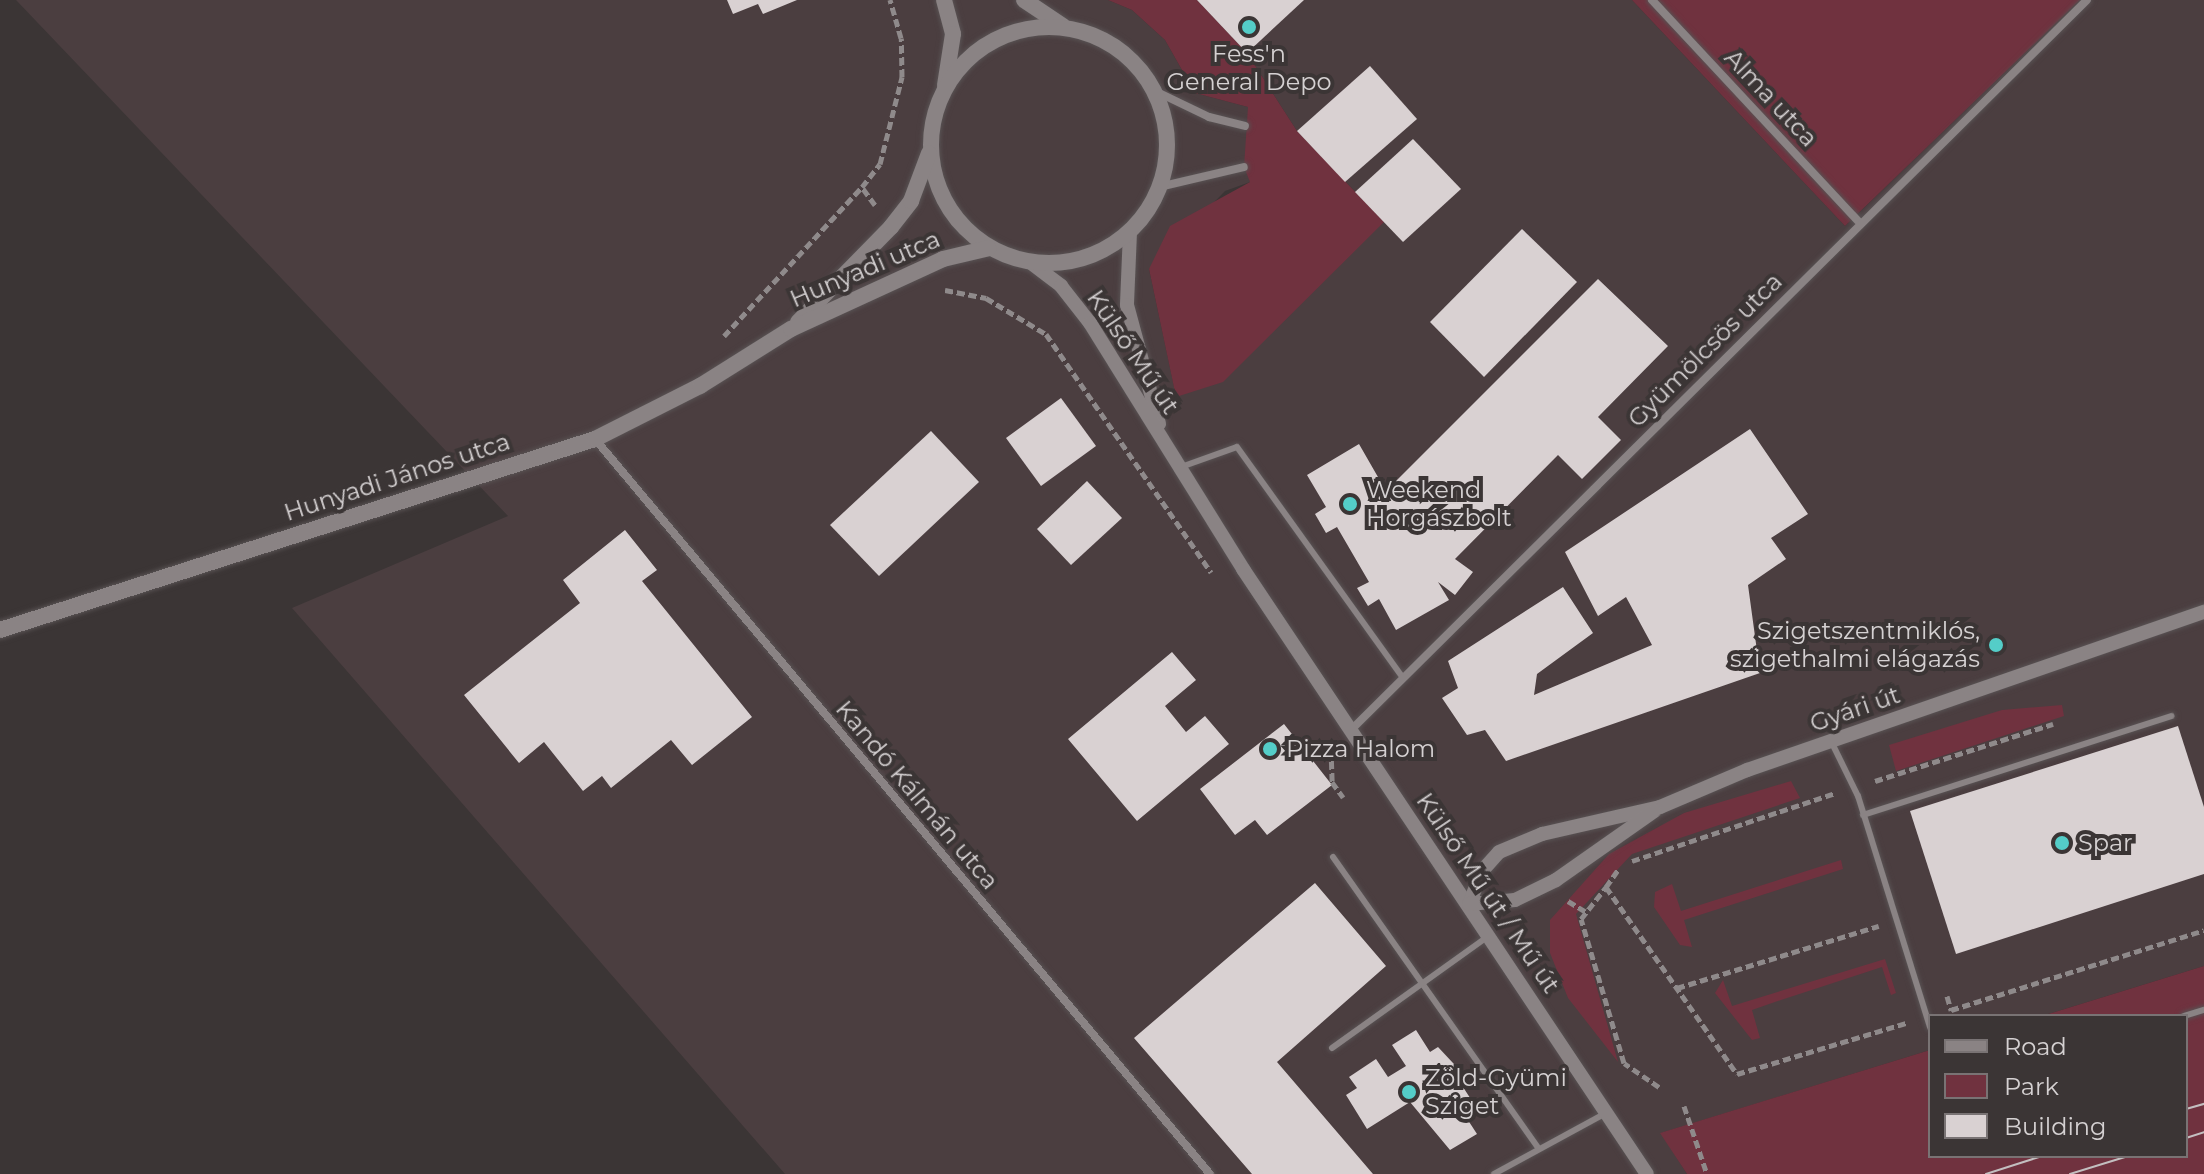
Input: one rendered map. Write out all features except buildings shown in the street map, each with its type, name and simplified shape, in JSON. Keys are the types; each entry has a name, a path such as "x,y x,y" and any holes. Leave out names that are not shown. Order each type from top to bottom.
{"main road":[{"path":"944,0 953,34 931,148 941,194 956,219 989,248 1031,263 1096,254 1130,232 1159,187 1167,127 1155,91 1133,60 1102,38 1065,27 1029,27 995,39 966,60 944,88"},
{"path":"1024,0 1065,27"},
{"name":"Hunyadi utca","path":"791,329 891,227 911,201 931,148"},
{"name":"Hunyadi utca","path":"791,329 921,269 989,248"},
{"name":"Hunyadi János utca","path":"0,630 595,439 700,386 791,329"}],"street":[{"name":"Alma utca","path":"1652,0 1861,224"},
{"name":"Gyümölcsös utca","path":"1352,729 2087,0"},
{"path":"1155,91 1209,117 1245,126"},
{"path":"1159,187 1244,167"},
{"path":"1130,232 1127,305 1162,436"},
{"name":"Külső Mű út","path":"1031,263 1073,300 1162,436"},
{"name":"Külső Mű út / Mű út","path":"1162,436 1647,1174"},
{"name":"Kandó Kálmán utca","path":"595,439 1210,1174"},
{"name":"Gyári út","path":"1660,807 1556,880 1515,900 1469,904 1482,871 1499,852 1542,834 1660,807 1831,741 2204,612"}],"lane":[{"path":"1180,467 1237,447 1403,678"},
{"path":"1863,815 2171,716"},
{"path":"1831,741 1863,815 1928,1020"},
{"path":"1333,857 1539,1149"},
{"path":"1332,1048 1490,935"},
{"path":"1494,1174 1606,1113"}],"path":[{"path":"716,342 880,164 896,120 901,38 890,0"},
{"path":"862,187 891,227"},
{"path":"921,269 937,290 986,298 1046,334 1213,576"},
{"path":"1659,1087 1624,1063 1581,919 1622,864 2053,724"},
{"path":"1330,745 1332,782 1343,797"},
{"path":"1606,887 1737,1074 1927,1017"},
{"path":"1677,988 1896,921"},
{"path":"1942,980 1951,1010 2204,930"},
{"path":"1684,1106 1707,1174"}],"shaded area":[{"path":"16,0 1108,0 1132,10 1165,40 1195,93 1248,107 1250,182 1225,191 1149,269 1176,396 1384,222 1297,131 1247,53 1197,0 1632,0 1845,226 2080,0 2204,0 2204,966 2048,1014 1928,1014 1928,1051 1661,1133 1687,1174 785,1174 292,608 508,516"}],"green space":[{"path":"1108,0 1197,0 1247,53 1297,131 1384,222 1223,382 1176,397 1149,269 1170,226 1250,182 1244,167 1248,107 1195,93 1165,40 1132,10"},
{"path":"1632,0 2080,0 1845,226"},
{"path":"2062,705 2064,716 1896,771 1889,745 2002,710"},
{"path":"1791,781 1800,798 1632,854 1576,914 1618,1062 1568,998 1550,953 1550,920 1609,854 1684,813"},
{"path":"1841,860 1843,869 1684,920 1692,947 1680,945 1654,907 1655,892 1672,884 1681,911"},
{"path":"1885,959 1896,993 1891,995 1882,967 1752,1010 1760,1038 1752,1040 1715,993 1723,980 1732,1006"},
{"path":"2204,966 2204,1174 1687,1174 1660,1133 1928,1051 1928,1158 2188,1158 2188,1014 2048,1014"}],"tram line":[{"path":"2188,1108 2204,1104"},
{"path":"2188,1137 2204,1132"},
{"path":"1986,1174 2036,1158"},
{"path":"2070,1174 2122,1158"}],"place":[{"name":"Fess'n General Depo","path":"1249,27"},
{"name":"Weekend Horgászbolt","path":"1350,504"},
{"name":"Szigetszentmiklós, szigethalmi elágazás","path":"1996,645"},
{"name":"Pizza Halom","path":"1270,749"},
{"name":"Spar","path":"2062,843"},
{"name":"Zöld-Gyümi Sziget","path":"1409,1092"}]}
